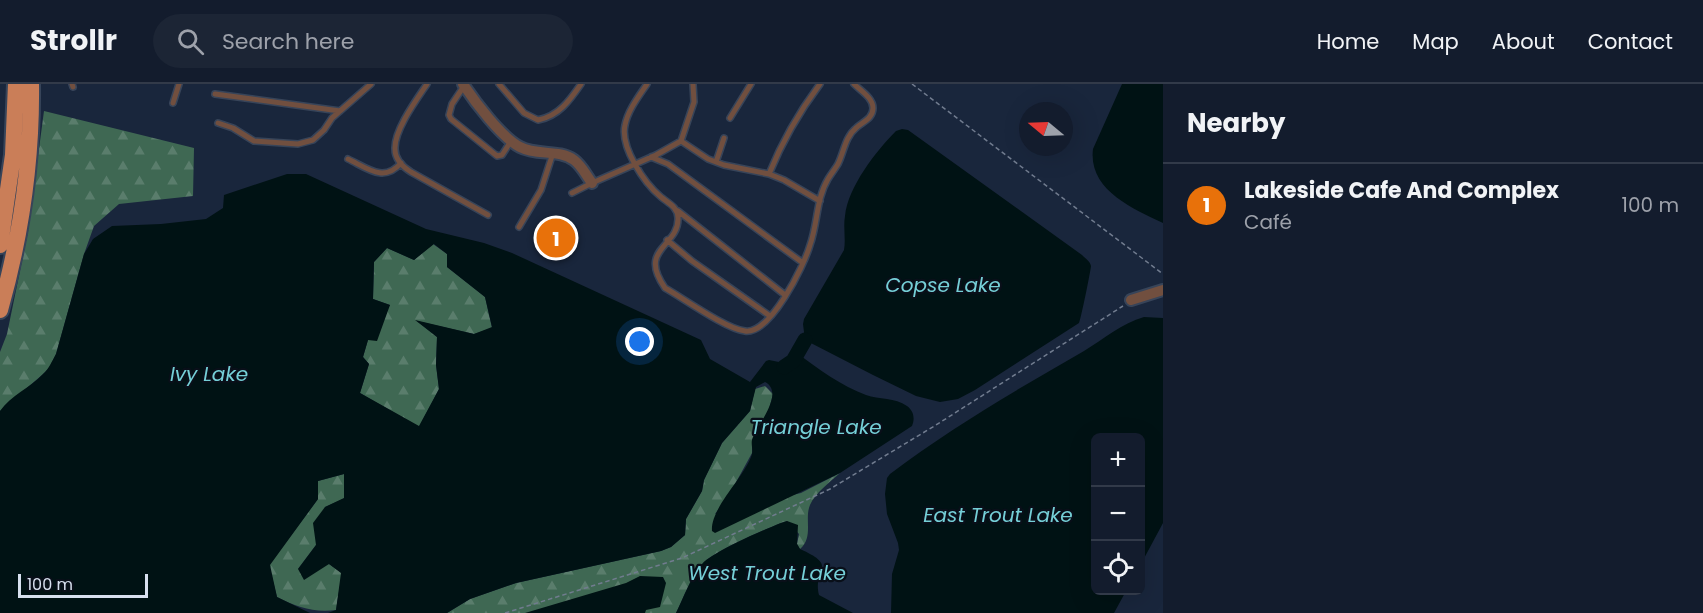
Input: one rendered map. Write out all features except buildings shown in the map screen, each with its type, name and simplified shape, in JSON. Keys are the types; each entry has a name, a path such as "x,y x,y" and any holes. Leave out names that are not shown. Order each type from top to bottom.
{"highway":[{"path":"0,245 13,155 16,84"},
{"path":"0,310 25,191 31,84"}],"street":[{"path":"464,85 491,121 513,142 533,152 553,153 573,159 592,183"},
{"path":"1131,300 1163,290"}],"lane":[{"path":"173,103 178,84"},
{"path":"218,123 233,128 254,141 298,144 313,140 340,111 371,84"},
{"path":"427,84 404,122 396,139 394,150 401,163 411,172 488,215"},
{"path":"499,84 524,112 538,120 555,113 567,104 581,84"},
{"path":"647,84 627,117 624,136 648,185 785,296"},
{"path":"572,193 651,158 681,141 694,102 693,84"},
{"path":"730,118 751,84"},
{"path":"769,174 777,153 820,84"},
{"path":"675,208 678,214 676,228 656,257 658,278 665,288 730,326 742,331 757,329 785,296 802,263 814,232 827,180 838,163 850,134 873,112 870,99 854,84"},
{"path":"464,85 452,104 449,115 451,118 497,156 502,155 513,142"},
{"path":"215,93 340,111"},
{"path":"716,162 724,138"},
{"path":"681,141 716,162 769,174 820,201"},
{"path":"504,157 513,142"},
{"path":"519,227 541,190 553,153"},
{"path":"651,158 668,164 802,263"},
{"path":"348,159 385,174 394,172 401,163"},
{"path":"667,240 692,261 770,316"}],"path":[{"path":"912,84 1163,274"},
{"path":"505,613 682,558 830,489 936,425 1131,300"}],"green space":[{"path":"44,111 194,148 193,196 119,204 94,226 56,354 49,368 0,411 0,352 7,334 28,232"},
{"path":"433,244 447,254 447,267 485,297 492,328 474,334 417,321 437,337 436,365 439,389 419,427 360,393 369,364 363,357 368,340 390,305 373,299 374,262 387,248 414,260"},
{"path":"765,386 773,394 769,409 752,440 752,453 729,495 715,514 801,493 840,473 812,501 808,510 807,539 800,549 797,544 799,534 787,521 730,546 703,563 691,580 676,613 447,613 470,599 516,583 671,547 685,535 686,519 702,491 704,480 722,443 750,411 755,389"},
{"path":"344,474 345,498 325,507 316,545 298,569 329,564 342,573 336,610 320,611 306,608 277,597 269,565 318,499 318,481"}],"water":[{"path":"1122,84 1163,84 1163,223 1125,204 1114,195 1097,175 1093,163 1093,149"},
{"name":"Copse Lake","path":"908,130 1082,255 1091,266 1079,323 958,399 940,402 916,396 805,340 804,319 844,250 845,216 851,193 864,170 880,149 896,131"},
{"name":"Ivy Lake","path":"287,174 306,174 426,229 484,243 512,253 701,340 710,359 750,382 766,361 784,363 797,353 848,387 871,397 902,403 912,413 914,418 912,426 840,473 715,533 712,531 716,512 748,463 752,454 752,440 771,401 771,387 765,382 756,387 750,411 722,443 704,480 702,491 686,519 685,535 671,547 516,583 470,599 447,613 328,613 336,610 341,573 329,564 304,580 298,569 316,545 313,523 325,507 344,498 344,474 318,481 318,499 270,565 277,597 310,613 0,613 0,411 10,400 38,379 52,362 84,254 93,239 112,226 206,219 223,208 224,195","holes":["434,244 447,254 447,267 485,297 492,327 474,334 415,320 437,337 436,365 439,389 419,426 360,393 369,364 363,357 368,340 377,341 390,305 373,299 374,262 387,248 414,260"]},
{"name":"East Trout Lake","path":"1144,317 1163,318 1163,523 1145,557 1145,433 1091,433 1091,595 1124,595 1114,613 891,613 892,574 899,550 887,514 885,494 887,478 890,474 937,440 986,409"},
{"name":"West Trout Lake","path":"787,521 798,525 797,544 800,549 812,555 822,564 818,586 819,595 853,613 676,613 691,580 709,558 730,546"},
{"path":"640,576 663,577 666,583 660,607 646,610 645,613 525,613 626,583"}],"waterway":[{"path":"784,367 793,361 805,340"}],"place":[{"name":"Lakeside Cafe And Complex","path":"556,238"}],"water label":[{"name":"Triangle Lake","path":"816,427"}]}
